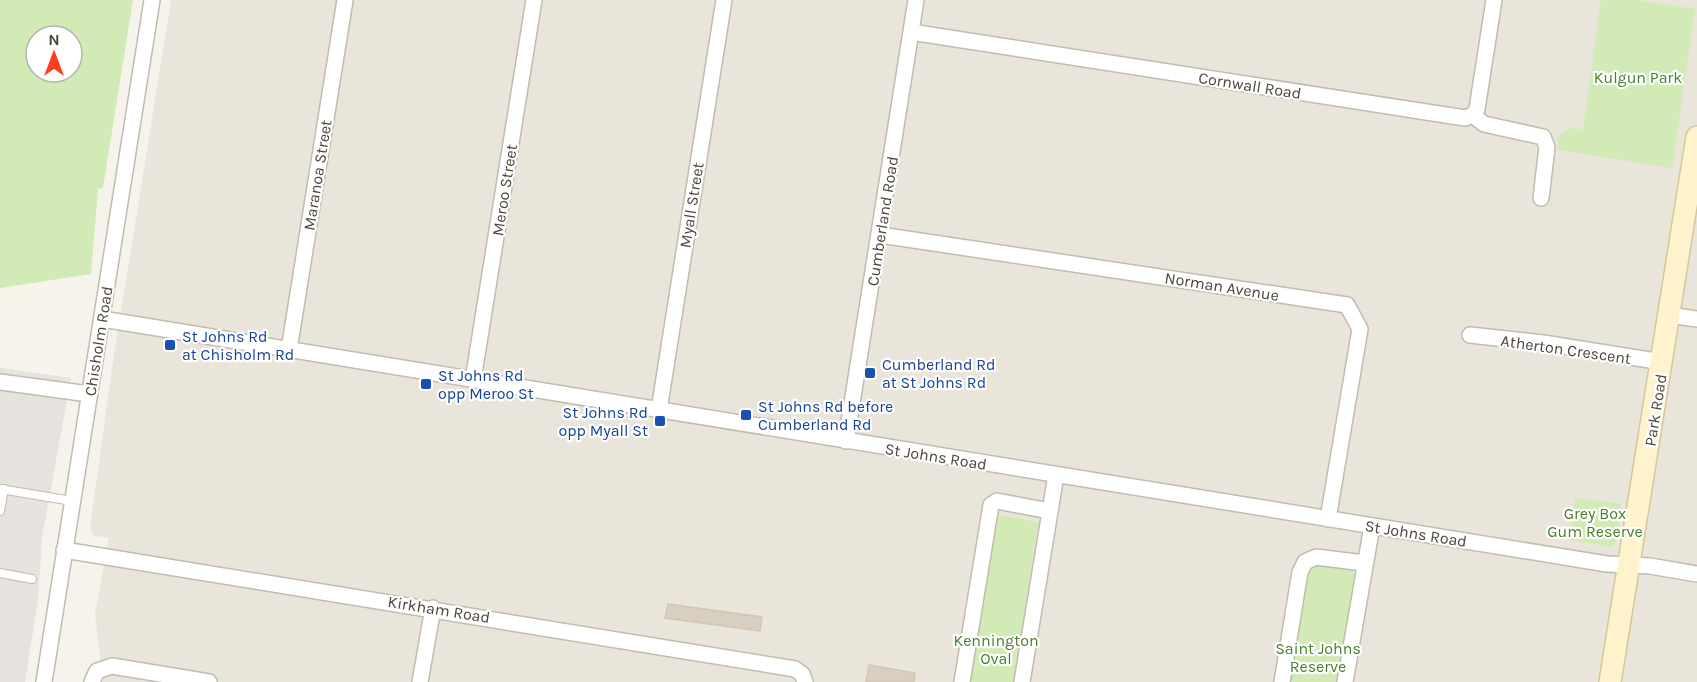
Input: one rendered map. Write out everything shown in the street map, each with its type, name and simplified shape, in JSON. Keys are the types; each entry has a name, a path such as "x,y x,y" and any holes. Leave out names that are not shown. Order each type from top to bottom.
{"main road":[{"name":"Park Road","path":"1610,682 1670,315 1692,207 1697,137"}],"street":[{"name":"Chisholm Road","path":"44,682 152,0"},
{"name":"Maranoa Street","path":"290,350 345,0"},
{"name":"Meroo Street","path":"473,380 534,0"},
{"name":"Myall Street","path":"659,410 724,0"},
{"name":"Cumberland Road","path":"846,441 916,0"},
{"path":"1494,0 1478,109 1473,115 1484,124 1543,136 1547,147 1541,198"},
{"name":"Cornwall Road","path":"911,32 1460,117 1473,115"},
{"name":"Norman Avenue","path":"880,235 1347,305 1360,329 1328,519"},
{"path":"1670,315 1697,319"},
{"name":"St Johns Road","path":"102,319 1607,564 1697,574"},
{"name":"Atherton Crescent","path":"1470,335 1543,343 1662,362"},
{"path":"0,382 89,394"},
{"path":"1022,682 1056,475"},
{"path":"962,682 991,505 997,501 1049,511"},
{"path":"1345,682 1372,526"},
{"name":"Kirkham Road","path":"64,550 433,608 795,669 802,674 805,682"},
{"path":"1282,682 1300,572 1305,562 1316,557 1364,563"},
{"path":"420,682 433,608"},
{"path":"92,682 98,671 112,666 209,682"}],"lane":[{"path":"0,511 2,489 72,501"},
{"path":"0,573 32,579"}],"shaded area":[{"path":"171,0 1697,0 1697,682 103,682 95,614 109,538 94,536 90,528 112,368"},
{"path":"0,368 71,378 42,538 38,601 25,682 0,682"}],"green space":[{"path":"0,0 133,0 103,188 98,189 91,274 0,288"},
{"name":"Kulgun Park","path":"1601,0 1638,0 1695,9 1672,168 1559,150 1557,137 1569,128 1583,129"},
{"name":"Grey Box Gum Reserve","path":"1575,498 1621,504 1615,545 1610,547 1570,540"},
{"name":"Kennington Oval","path":"995,514 1038,522 1014,682 967,682"},
{"name":"Saint Johns Reserve","path":"1317,565 1349,568 1356,575 1339,682 1290,682 1308,574 1310,567"}],"building":[{"path":"668,604 762,617 760,631 665,618"},
{"path":"869,665 915,673 914,682 866,682"}],"place":[{"name":"St Johns Rd at Chisholm Rd","path":"170,345"},
{"name":"Cumberland Rd at St Johns Rd","path":"870,373"},
{"name":"St Johns Rd opp Meroo St","path":"426,384"},
{"name":"St Johns Rd before Cumberland Rd","path":"746,415"},
{"name":"St Johns Rd opp Myall St","path":"660,421"}]}
